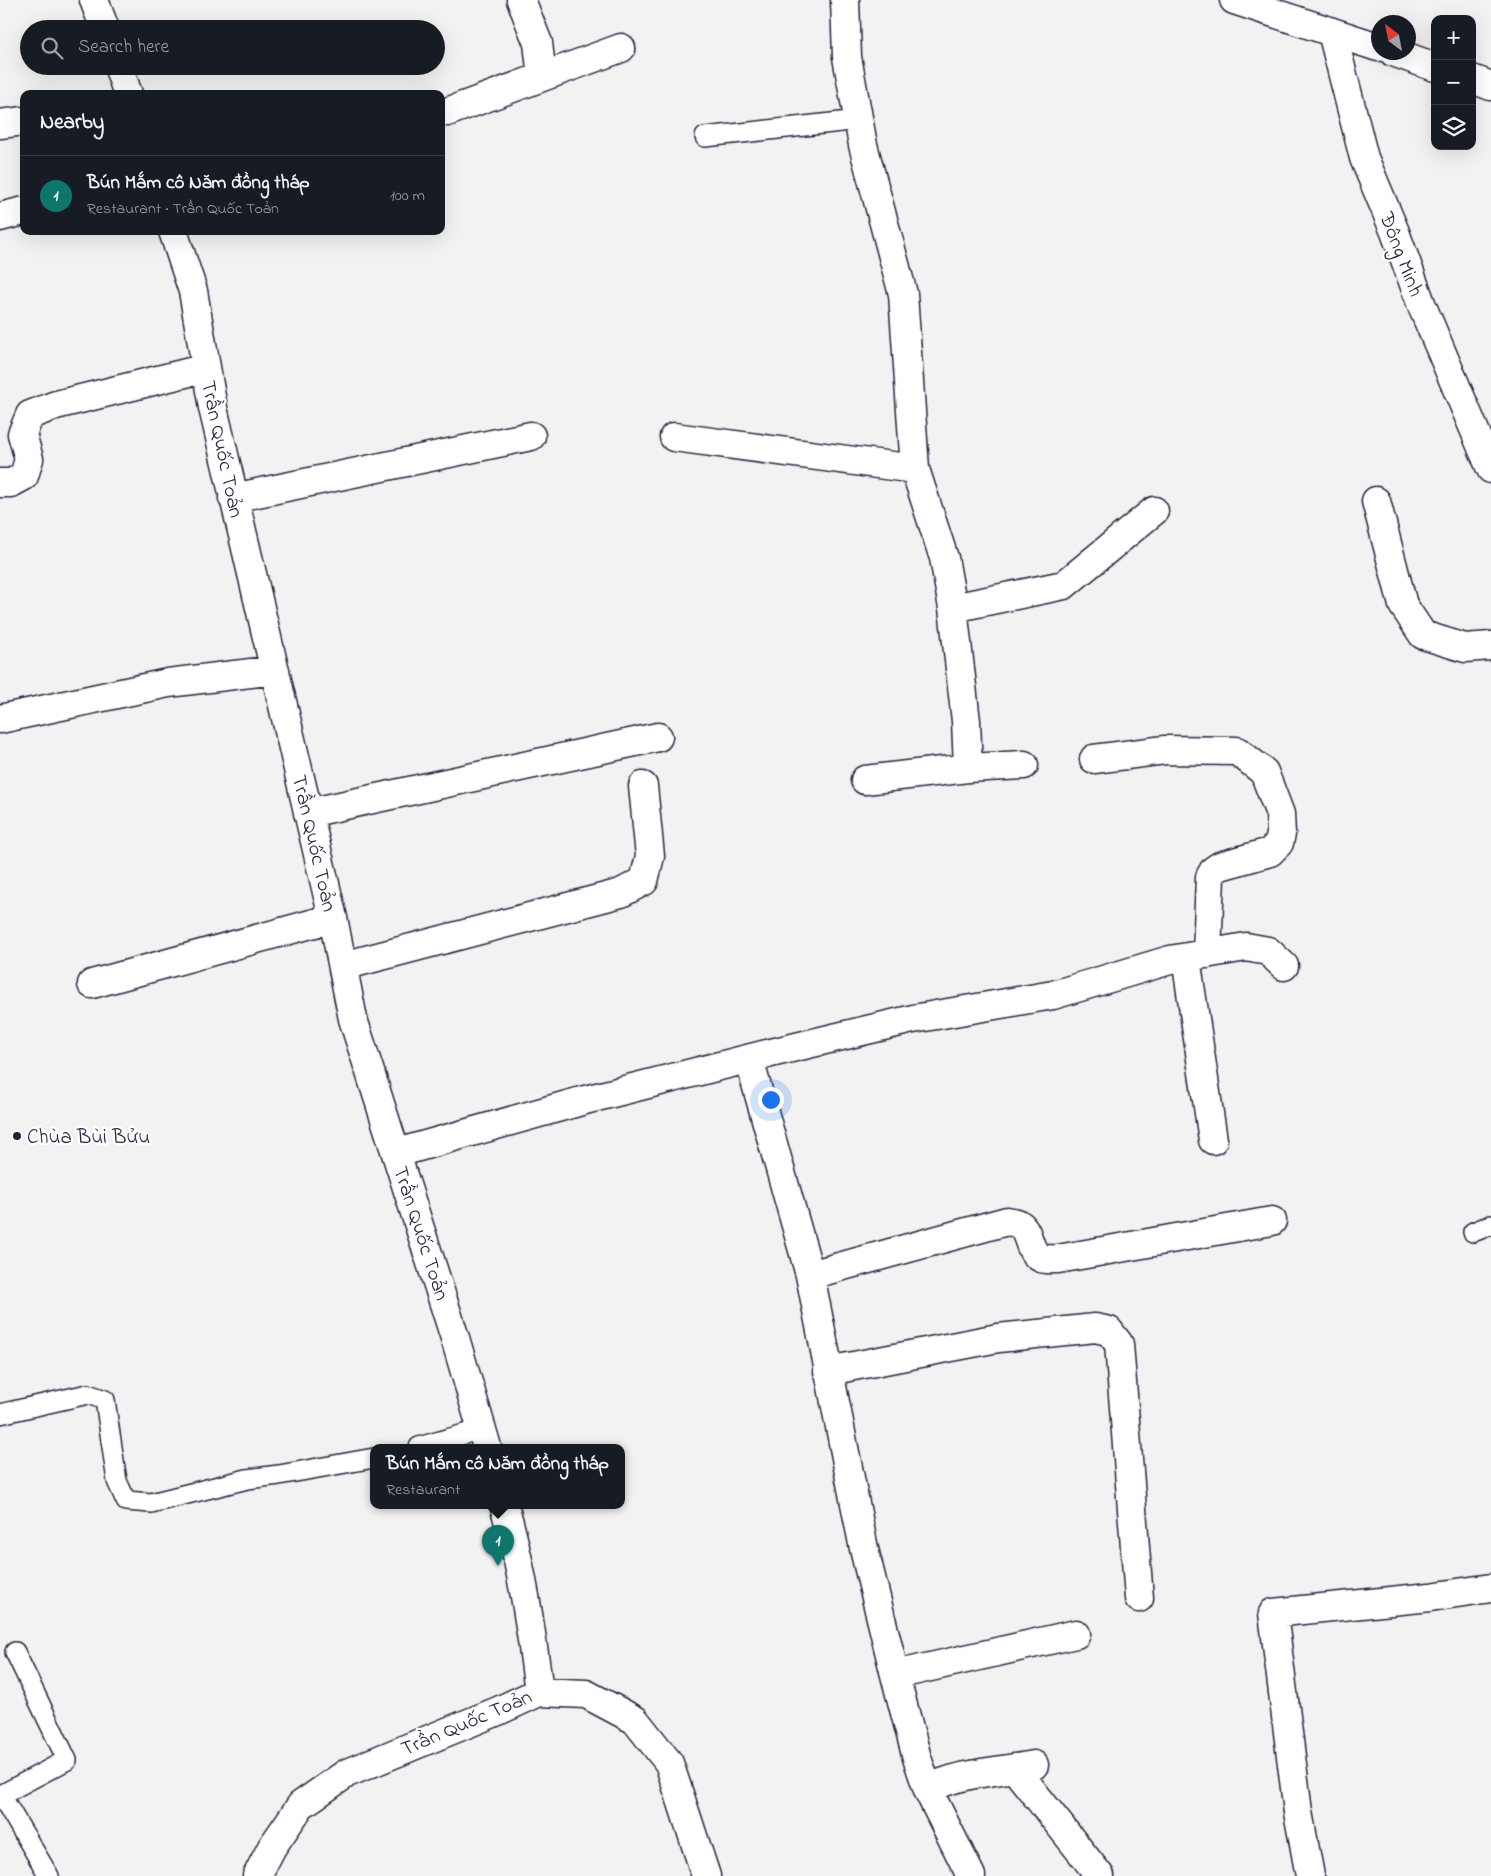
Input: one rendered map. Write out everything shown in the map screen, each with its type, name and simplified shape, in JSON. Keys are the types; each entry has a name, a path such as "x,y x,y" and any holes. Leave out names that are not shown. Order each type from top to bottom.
{"street":[{"path":"94,0 102,20"},
{"path":"521,0 538,43 542,77"},
{"path":"845,0 847,57 863,145 903,294 915,469 944,558 953,608 966,721 968,768"},
{"path":"1234,0 1262,4 1371,46"},
{"name":"Đông Minh","path":"1332,32 1364,158 1395,232 1422,306 1491,469"},
{"path":"447,112 620,48"},
{"path":"1415,60 1431,66"},
{"path":"121,75 127,90"},
{"path":"1476,80 1491,86"},
{"path":"0,124 20,122"},
{"path":"0,217 20,212"},
{"name":"Trần Quốc Toản","path":"174,235 193,292 206,368 233,498 333,918 353,1019 397,1153 485,1438"},
{"path":"0,484 11,483 24,476 29,459 22,434 30,415 56,405 206,368"},
{"path":"233,498 531,436"},
{"path":"674,438 915,469"},
{"path":"1376,501 1403,605 1424,635 1465,648 1491,646"},
{"path":"953,608 1064,585 1154,511"},
{"path":"0,719 168,684 275,670"},
{"path":"308,813 658,737"},
{"path":"1094,759 1165,750 1237,751 1264,772 1280,814 1282,834 1279,843 1270,852 1220,866 1214,870 1210,877 1196,956 1213,1140"},
{"path":"864,780 968,768 1024,765"},
{"path":"343,966 621,893 644,881 650,856 643,786"},
{"path":"92,984 333,918"},
{"path":"397,1153 585,1100 748,1059 913,1019 1053,995 1170,960 1246,947 1268,951 1284,966"},
{"path":"748,1059 810,1276 864,1549 917,1758 928,1790 971,1876"},
{"path":"810,1276 1007,1221 1019,1224 1027,1233 1030,1246 1042,1259 1058,1259 1272,1221"},
{"path":"828,1371 998,1338 1095,1328 1109,1331 1119,1344 1139,1598"},
{"name":"Trần Quốc Toản","path":"257,1876 272,1847 301,1805 347,1773 540,1692 528,1609 515,1543 505,1509"},
{"path":"1310,1876 1298,1812 1273,1613 1430,1597 1491,1588"},
{"path":"895,1675 1076,1634"},
{"path":"540,1692 586,1694 635,1720 669,1763 706,1876"},
{"path":"928,1790 953,1779 1024,1767 1100,1876"}],"lane":[{"path":"705,137 859,120"},
{"path":"1473,1232 1491,1225"},
{"path":"0,1414 88,1394 105,1400 117,1481 126,1501 151,1503 247,1479 370,1459"},
{"path":"441,1444 485,1438"},
{"path":"15,1652 67,1760 1,1794 49,1876"}],"place":[{"name":"Chùa Bùi Bửu","path":"17,1136"},
{"name":"Bún Mắm cô Năm đồng tháp","path":"498,1566"}]}
